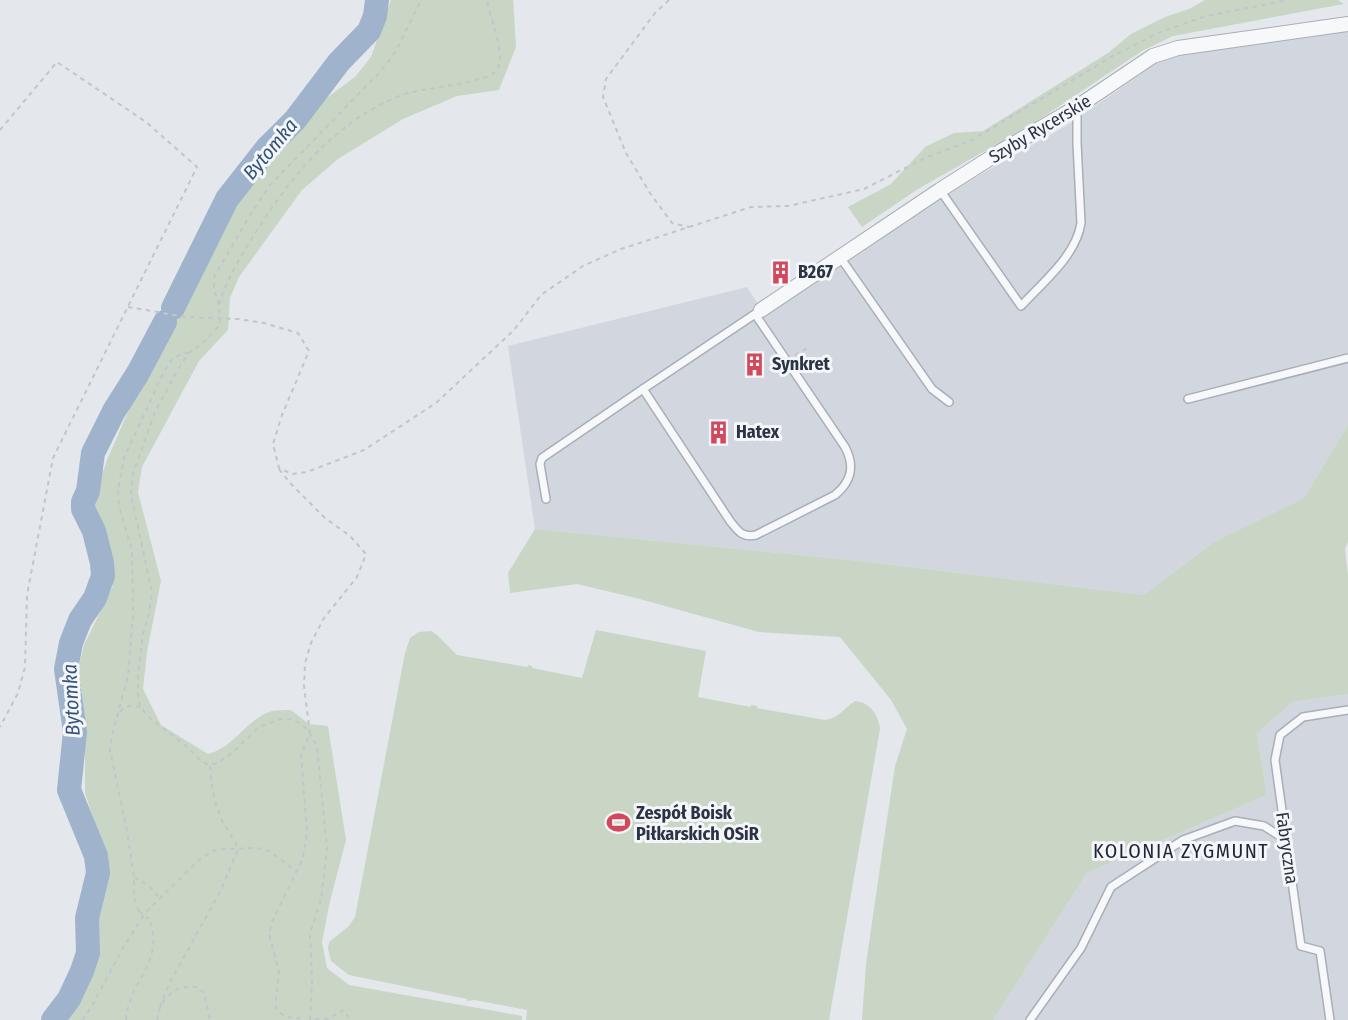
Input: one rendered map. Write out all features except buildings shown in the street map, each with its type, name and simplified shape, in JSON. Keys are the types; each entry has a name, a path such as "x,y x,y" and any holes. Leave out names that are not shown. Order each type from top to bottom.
{"street":[{"name":"Szyby Rycerskie","path":"758,312 940,190 1077,107 1153,56 1170,49 1348,24"}],"lane":[{"path":"940,190 1020,306 1066,256 1079,234 1081,223 1077,107"},
{"path":"840,257 932,389 949,402"},
{"path":"546,499 540,464 542,458 643,389 758,312 845,447 852,469 849,480 835,495 756,535 742,534 730,521 643,389"},
{"path":"1188,399 1348,358"},
{"name":"Fabryczna","path":"1330,1020 1320,951 1301,946 1275,760 1280,735 1303,717 1348,710"},
{"path":"1030,1020 1081,948 1111,887 1183,840 1235,821 1264,826 1286,840"}],"path":[{"path":"310,1020 312,981 310,933 321,900 327,849 317,746 301,724 291,719 280,719 259,728 232,753 217,763 209,765 201,761 142,709 138,700 138,677 143,634 152,592 131,495 133,474 155,412 177,371 189,353 214,333 220,319 219,305 214,290 214,277 259,201 269,186 379,73 396,51 421,0"},
{"path":"219,305 225,284 274,203 286,186 340,130 372,109 410,93 483,78 496,71 499,64 499,46 488,12 487,0"},
{"path":"669,0 655,13 606,79 603,97 626,153 650,193 672,223 692,228"},
{"path":"279,468 292,474 307,471 364,450 436,403 514,330 541,295 583,266 621,249 692,228 751,207 788,206 864,189 925,158 972,140 1111,57 1158,33 1206,16 1289,0"},
{"path":"0,130 57,62 146,122 197,167 53,458 27,596 25,667 18,693 0,727"},
{"path":"128,307 186,317 264,323 298,333 309,351 282,415 273,444 279,468 316,510 350,536 366,554 357,577 324,618 311,643 305,663 304,686 310,734 301,755 307,832 303,858 269,934 279,972 275,1004 277,1011 286,1017 305,1019"},
{"path":"791,358 811,345"},
{"path":"126,1020 130,995 152,958 154,933 149,919 139,911 134,898 134,877 121,796 110,750 128,676 134,581 132,550 119,506 119,477 124,458 170,362 181,354 189,353"},
{"path":"118,714 128,706 142,709"},
{"path":"157,1020 170,982 221,890 238,849 218,812 209,765"},
{"path":"82,1020 92,1006 123,946 145,913 201,858 213,851 257,848 269,851 296,871"},
{"path":"134,877 149,886 159,897"},
{"path":"160,1007 167,995 176,989 198,987 204,993 210,1020"},
{"path":"315,1019 328,1019 343,1010 351,1020"}],"shaded area":[{"path":"1348,29 1348,425 1304,498 1214,542 1144,595 850,560 535,529 508,346 747,287 765,315 944,195 1066,126 1170,54"},
{"path":"1348,694 1348,1020 993,1020 1087,873 1267,795 1257,734 1292,702"}],"green space":[{"path":"391,0 513,0 516,47 499,90 457,96 403,119 338,159 302,190 239,277 230,298 228,330 199,361 142,467 138,492 161,581 147,652 143,689 161,725 208,754 226,745 255,720 272,711 291,710 309,724 328,726 346,840 322,942 327,968 349,985 522,1016 522,1020 61,1020 94,965 96,928 109,866 85,793 85,726 76,678 84,645 113,586 106,532 92,504 107,460 134,398 233,203 320,103 355,77 371,57"},
{"path":"1205,0 1338,0 1344,4 1173,36 1142,51 1031,125 918,189 862,227 848,207 891,184 925,147 954,133 983,131 1108,53 1131,34"},
{"path":"1348,425 1348,542 1345,549 1348,576 1348,694 1292,702 1257,734 1267,795 1087,873 993,1020 862,1020 866,964 895,766 907,729 891,700 840,637 759,632 577,584 510,593 508,573 535,529 850,560 1144,595 1214,542 1304,498"},
{"name":"Zespół Boisk Piłkarskich OSiR","path":"596,630 706,651 698,697 825,720 838,715 855,701 865,704 876,715 880,729 829,1020 526,1020 527,1010 474,1000 467,1001 467,999 349,975 331,961 329,942 349,926 355,917 405,653 410,638 419,632 431,631 457,655 527,667 528,665 532,668 582,678"}],"waterway":[{"name":"Bytomka","path":"173,308 227,199 267,148 295,120 339,62 369,31 375,16 377,0"},
{"name":"Bytomka","path":"53,1020 69,999 88,953 87,918 98,873 96,856 69,790 75,732 66,669 71,643 80,620 95,598 103,576 94,531 83,509 83,502 88,491 93,453 114,411 138,373 165,322"}],"place":[{"name":"B267","path":"780,272"},
{"name":"Synkret","path":"754,364"},
{"name":"Hatex","path":"718,432"},
{"name":"Zespół Boisk Piłkarskich OSiR","path":"618,823"}],"district":[{"name":"KOLONIA ZYGMUNT","path":"1181,851"}]}
